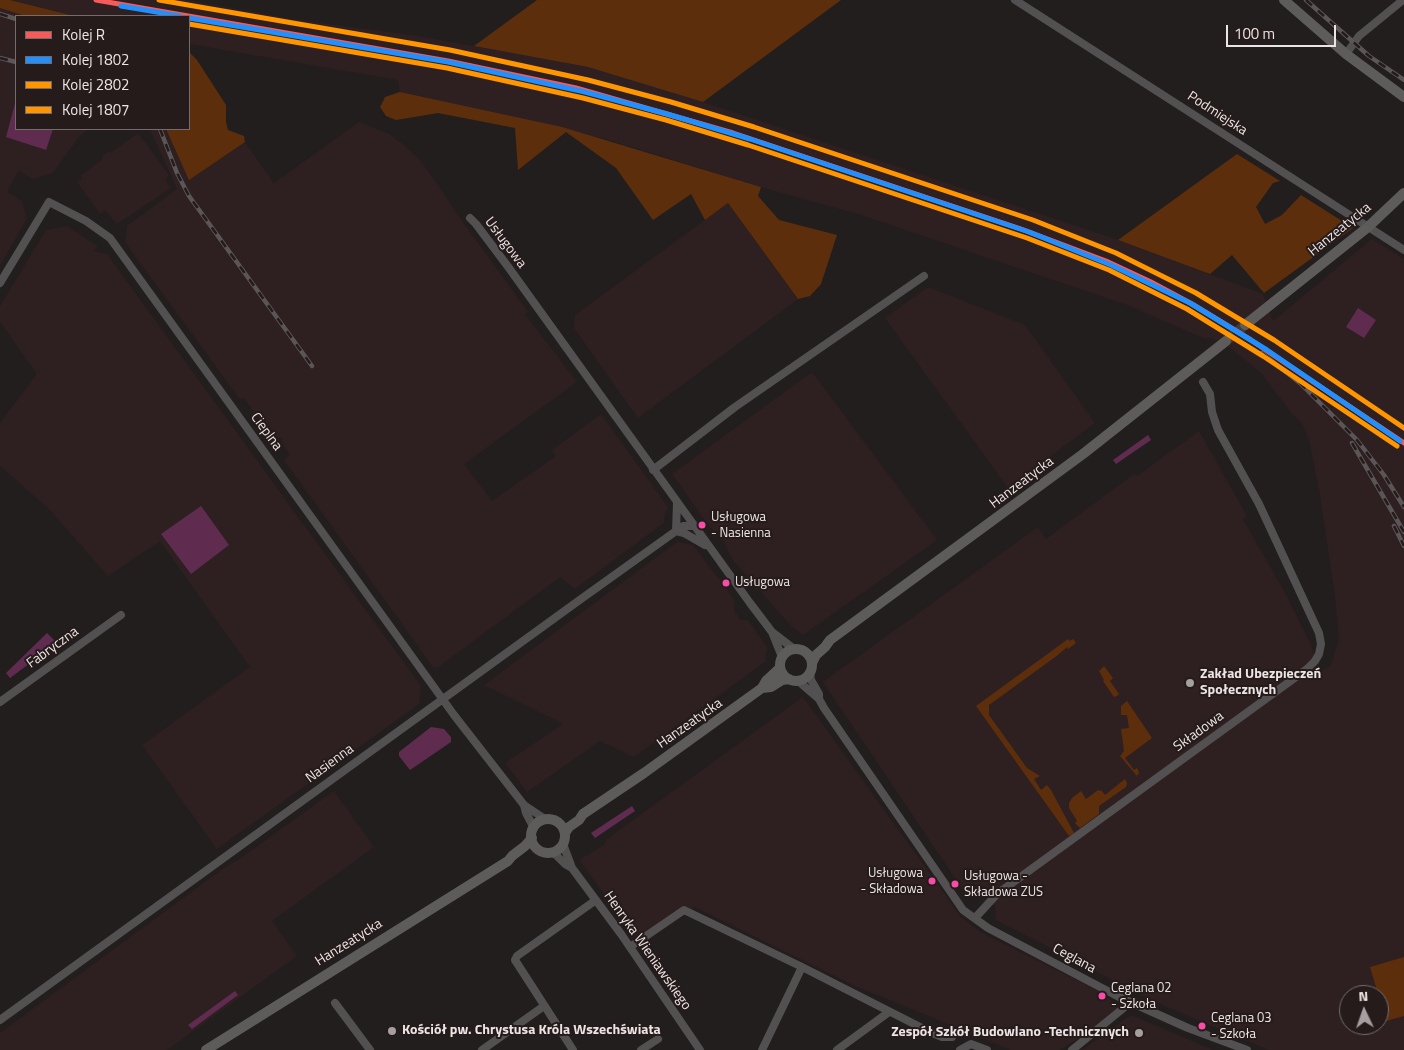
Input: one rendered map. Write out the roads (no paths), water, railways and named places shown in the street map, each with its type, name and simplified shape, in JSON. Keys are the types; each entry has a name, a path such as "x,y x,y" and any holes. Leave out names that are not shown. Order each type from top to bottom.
{"street":[{"name":"Podmiejska","path":"1015,0 1404,250"},
{"path":"1284,0 1346,54 1404,97"},
{"path":"1346,54 1358,36 1403,0"},
{"name":"Hanzeatycka","path":"1245,325 1368,227 1404,193"},
{"name":"Cieplna","path":"0,284 49,202 101,231 116,245 442,698"},
{"name":"Usługowa","path":"470,218 509,268 709,548 772,632 782,657"},
{"path":"653,470 735,407 924,276"},
{"name":"Hanzeatycka","path":"811,668 816,655 830,640 1068,466 1226,341"},
{"name":"Składowa","path":"975,918 997,894 1307,669 1319,654 1321,644 1318,633 1259,504 1218,430 1212,412 1210,394 1202,382"},
{"path":"676,531 677,503"},
{"path":"676,531 684,526 694,526"},
{"name":"Nasienna","path":"0,1020 442,698 676,531"},
{"name":"Usługowa","path":"676,531 693,538 709,548"},
{"name":"Fabryczna","path":"0,702 121,615"},
{"name":"Usługowa","path":"772,632 798,650"},
{"name":"Hanzeatycka","path":"798,650 811,649 830,640"},
{"path":"818,699 819,694 811,680 808,655 798,650 789,650 782,657 780,668 784,675 818,699 955,900 963,910 975,918"},
{"name":"Hanzeatycka","path":"558,822 583,814 644,773 762,688 780,668"},
{"path":"793,680 802,679 811,668"},
{"name":"Hanzeatycka","path":"762,688 771,687 782,680 793,680"},
{"path":"442,698 524,805 545,820"},
{"path":"524,805 534,828"},
{"name":"Hanzeatycka","path":"565,833 583,814"},
{"path":"554,820 558,822 565,833 563,844 558,850 551,852 539,850 533,843 534,828 540,821 554,820"},
{"name":"Hanzeatycka","path":"508,861 532,838"},
{"name":"Henryka Wieniawskiego","path":"563,844 572,868 630,947 700,1050"},
{"name":"Hanzeatycka","path":"206,1050 508,861 539,850"},
{"name":"Henryka Wieniawskiego","path":"551,852 572,868"},
{"path":"573,1050 514,960 596,900"},
{"path":"630,947 684,910 802,967 889,1012 942,1037 952,1037"},
{"name":"Ceglana","path":"975,918 988,928 1131,1002 1188,1028 1247,1050"},
{"path":"762,1050 802,967"},
{"path":"1072,1050 1131,1002"},
{"path":"334,1004 370,1050"},
{"path":"482,1050 544,1006"},
{"path":"837,1050 889,1012"},
{"path":"641,1050 658,1038"},
{"path":"960,1050 971,1044 987,1050"}],"tunnel":[{"path":"1226,341 1245,325"}],"railway":[{"path":"1306,0 1369,56 1404,80"},
{"path":"0,14 15,19"},
{"path":"0,58 15,62"},
{"path":"160,130 177,173 189,196 312,366"},
{"path":"1262,353 1301,384 1357,440 1384,475 1404,507"},
{"path":"1352,443 1404,532"},
{"path":"1394,526 1404,546"}],"rail line":[{"name":"R","path":"96,0 183,15"},
{"name":"2802","path":"159,0 450,50 588,80 754,127 1033,220 1116,253 1196,293 1274,340 1404,428"},
{"name":"1802","path":"121,6 174,15"},
{"name":"R","path":"190,16 448,61 576,88 733,133 1021,229 1106,261 1192,304 1251,340 1404,443"},
{"name":"1802","path":"190,18 448,62 585,92 750,139 1029,232 1111,265 1190,303 1267,350 1400,441"},
{"name":"1807","path":"190,24 447,68 583,98 666,120 748,145 1027,238 1109,270 1187,309 1263,356 1397,446"}],"place":[{"name":"Usługowa - Nasienna","path":"702,525"},
{"name":"Usługowa","path":"726,583"},
{"name":"Zakład Ubezpieczeń Społecznych","path":"1190,683"},
{"name":"Usługowa - Składowa","path":"932,881"},
{"name":"Usługowa - Składowa ZUS","path":"955,884"},
{"name":"Ceglana 02 - Szkoła","path":"1102,996"},
{"name":"Ceglana 03 - Szkoła","path":"1202,1026"},
{"name":"Kościół pw. Chrystusa Króla Wszechświata","path":"392,1031"},
{"name":"Zespół Szkół Budowlano -Technicznych","path":"1139,1033"}]}
